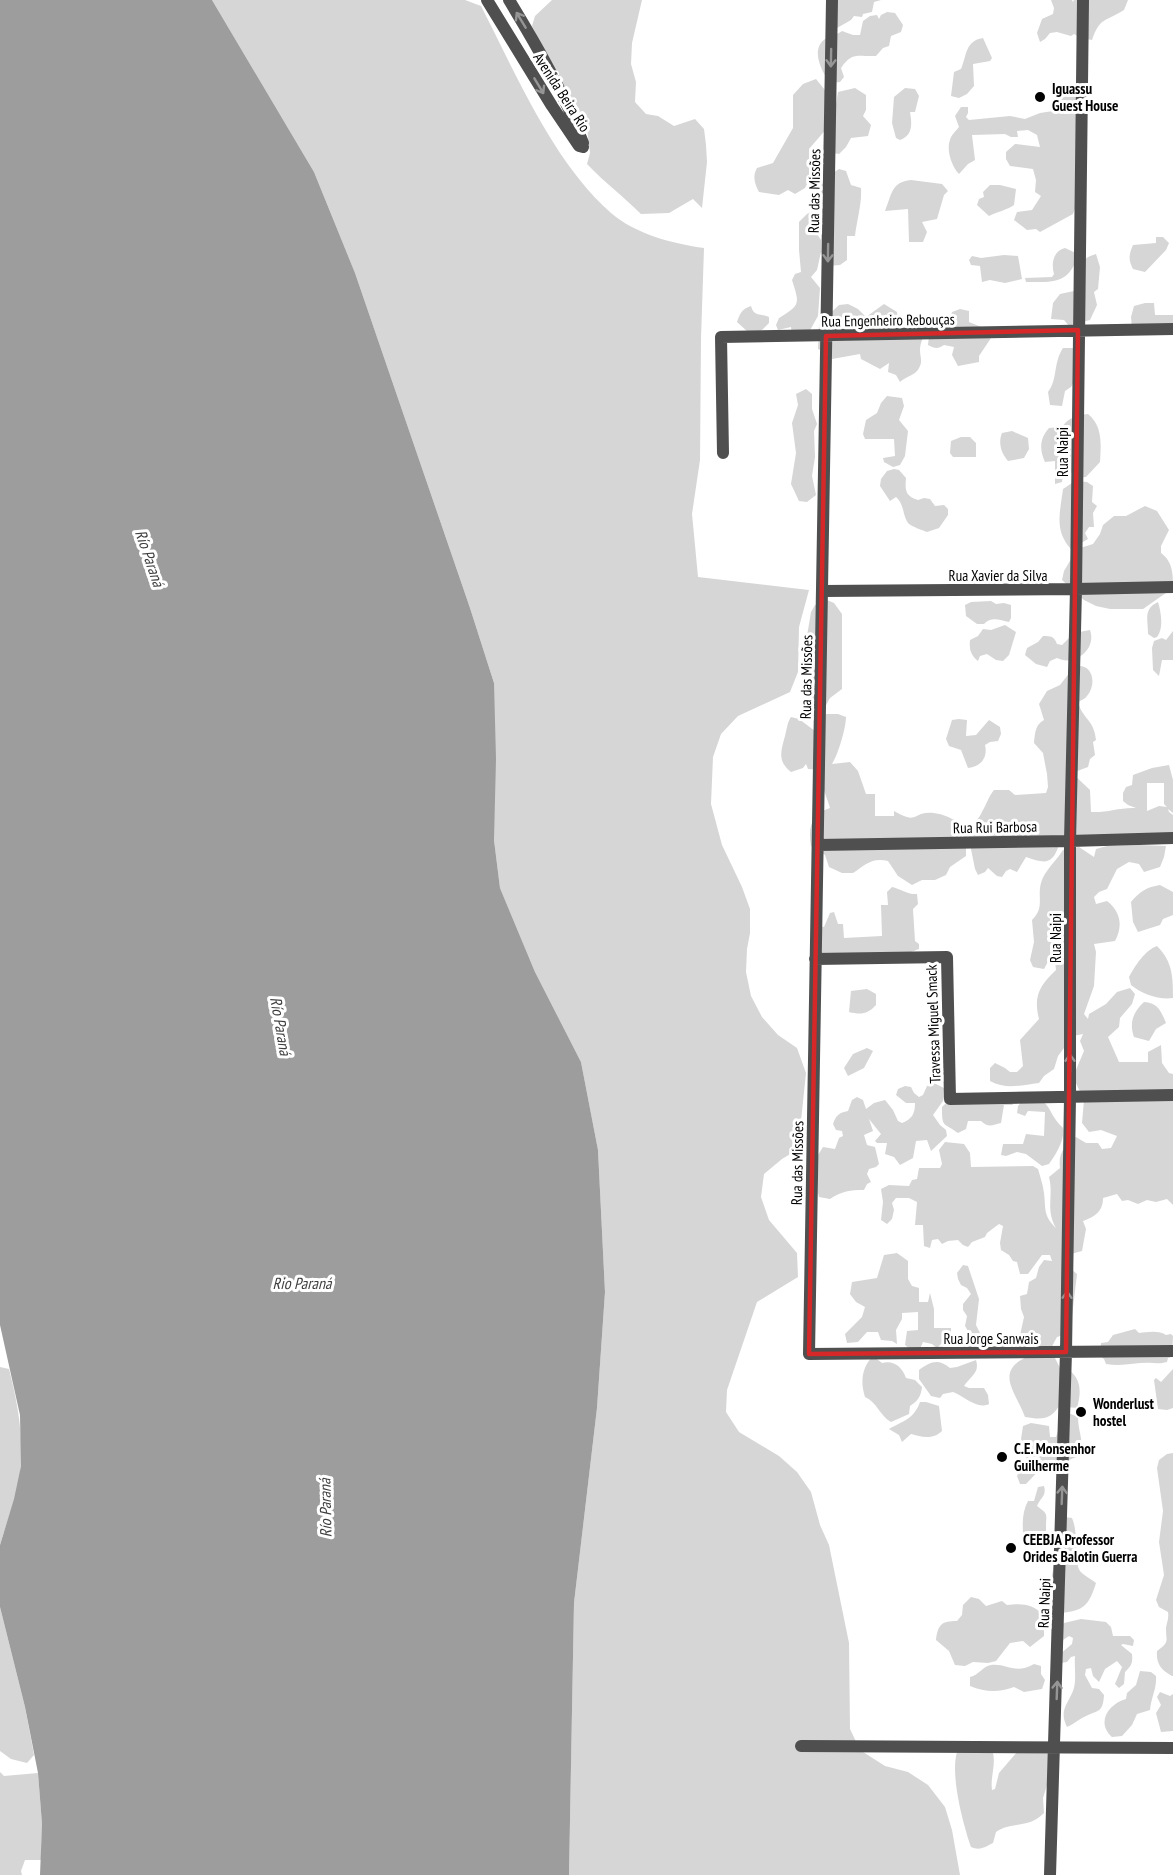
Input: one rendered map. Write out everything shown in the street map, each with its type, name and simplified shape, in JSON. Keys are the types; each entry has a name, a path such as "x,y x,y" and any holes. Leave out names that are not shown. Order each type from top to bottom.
{"street":[{"name":"Avenida Beira Rio","path":"487,0 552,106 579,146 584,147 566,101 542,54 509,0"},
{"name":"Rua das Missões","path":"809,1354 832,0"},
{"name":"Rua Naipi","path":"1050,1875 1066,1352 1070,1097 1070,841 1076,589 1083,0"},
{"name":"Rua Engenheiro Rebouças","path":"723,453 721,337 1173,329"},
{"name":"Rua Xavier da Silva","path":"823,591 1173,587"},
{"name":"Rua Rui Barbosa","path":"818,844 1173,838"},
{"name":"Travessa Miguel Smack","path":"815,959 947,957 950,1099 1070,1097"},
{"path":"1070,1097 1173,1095"},
{"name":"Rua Jorge Sanwais","path":"809,1354 1173,1351"},
{"path":"801,1746 1173,1748"}],"highlighted area":[{"path":"1078,330 1066,1352 809,1354 826,336"}],"shaded area":[{"path":"212,0 465,0 481,6 537,116 571,169 590,192 611,213 631,227 668,241 704,248 700,460 692,514 698,577 809,590 799,627 798,672 790,692 738,716 721,734 713,757 711,804 722,845 750,909 746,972 751,996 762,1017 778,1035 797,1048 806,1073 801,1121 805,1145 782,1159 764,1174 761,1197 769,1220 797,1253 798,1277 757,1302 727,1390 726,1412 739,1432 779,1456 797,1472 811,1492 820,1525 829,1545 849,1643 850,1729 860,1750 885,1766 908,1772 928,1785 945,1807 952,1830 960,1875 569,1875 574,1603 597,1408 605,1292 598,1150 581,1062 535,972 500,888 494,840 494,683 470,608 355,273 314,172"},
{"path":"552,0 642,0 632,43 631,64 636,82 635,102 646,114 658,116 674,126 695,119 704,129 707,162 702,208 693,199 669,213 641,214 587,164 590,153 587,128 573,109 532,26 535,16"},
{"path":"834,0 881,0 874,2 872,12 863,14 862,17 854,16 837,28"},
{"path":"1051,0 1072,0 1073,2 1074,0 1128,0 1124,10 1098,27 1092,40 1074,34 1071,36 1057,32 1050,33 1040,42 1037,33 1042,19 1053,14 1054,8"},
{"path":"887,12 895,13 903,25 901,32 891,36 889,46 883,48 876,56 856,56 849,59 841,68 844,77 840,82 830,83 818,55 818,49 825,39 842,31 860,35 863,21 870,16 877,15 879,19"},
{"path":"983,38 992,58 990,61 973,64 974,86 967,94 959,98 951,96 954,72 961,69 970,45"},
{"path":"816,79 829,95 834,117 838,92 855,88 866,95 866,110 863,116 871,125 868,136 851,138 839,154 833,153 828,127 809,149 809,180 805,188 795,194 788,190 779,195 759,192 755,180 757,168 773,163 793,128 793,95 803,84"},
{"path":"1071,87 1079,89 1076,206 1073,214 1040,232 1036,229 1027,230 1014,220 1017,212 1032,210 1041,196 1035,192 1036,180 1033,169 1010,166 1006,159 1006,152 1015,144 1040,147 1037,135 1028,130 1017,131 1018,137 1005,134 972,135 975,160 959,174 949,153 952,135 959,127 955,116 961,107 968,107 966,117 969,120 1010,116 1025,119 1053,111 1057,95 1063,94"},
{"path":"905,88 915,89 919,96 915,112 910,112 909,132 900,140 896,138 892,123 894,97"},
{"path":"839,169 846,171 851,185 861,188 855,236 847,236 847,260 840,265 828,266 821,252 817,270 811,277 820,288 818,316 809,332 792,335 791,327 778,330 776,325 779,318 794,307 797,300 792,280 795,274 801,272 799,222 815,210 820,218 817,234 821,240 821,235 825,230 827,198 817,198 819,182"},
{"path":"911,180 942,184 948,191 944,195 937,219 922,222 927,232 923,242 909,242 908,209 885,211 896,186"},
{"path":"990,185 1016,189 1014,205 989,216 977,205 979,199 984,197 983,192"},
{"path":"1156,237 1163,237 1169,243 1166,250 1145,272 1133,269 1130,257 1133,245 1156,243"},
{"path":"1065,248 1078,254 1075,264 1065,276 1059,280 1026,282 1025,278 1052,277 1055,255"},
{"path":"1096,254 1100,267 1098,289 1094,292 1097,305 1090,320 1078,319 1069,326 1064,320 1051,319 1053,303 1060,294 1074,291 1081,264"},
{"path":"972,256 981,258 1018,256 1022,279 1005,283 990,280 982,282 980,266 971,265 969,260"},
{"path":"1154,303 1155,315 1173,315 1173,329 1132,328 1131,317 1134,306"},
{"path":"848,304 858,309 866,317 884,304 897,312 896,327 899,331 907,328 912,321 923,322 925,329 920,346 921,363 917,371 900,382 896,375 888,372 889,363 880,369 861,359 860,354 832,359 830,354 818,349 819,324 839,305"},
{"path":"751,306 756,313 769,317 769,323 759,333 749,333 737,322 745,308"},
{"path":"960,309 969,311 969,322 986,329 991,338 979,356 979,362 958,366 952,355 954,347 944,345 936,348 928,345 929,336 948,327 952,312"},
{"path":"1063,348 1073,348 1074,382 1065,391 1062,406 1050,405 1048,392"},
{"path":"806,389 812,394 812,409 817,424 814,431 815,457 812,476 816,495 807,502 799,501 791,484 796,453 792,423 798,405 796,394"},
{"path":"887,396 902,398 904,406 899,420 908,431 905,456 900,465 893,467 884,462 883,458 895,456 894,439 865,439 863,434 866,420 877,413"},
{"path":"1088,414 1099,430 1100,462 1086,477 1076,478 1070,471 1064,469 1062,482 1055,484 1055,461 1045,462 1042,453 1041,444 1044,436 1049,428 1062,427 1073,418"},
{"path":"1012,431 1028,438 1029,449 1024,458 1008,461 1002,451 1000,440 1002,433"},
{"path":"961,437 970,437 976,443 976,457 953,457 950,453 951,441"},
{"path":"899,470 906,478 906,489 910,497 918,500 930,499 935,506 944,505 948,509 948,515 939,528 927,532 909,524 899,500 896,497 890,501 880,486 881,479 887,471"},
{"path":"1075,481 1087,482 1093,486 1092,502 1097,506 1093,513 1094,527 1089,527 1085,533 1088,539 1071,549 1062,535 1060,514 1063,489"},
{"path":"1145,506 1157,511 1169,530 1161,546 1161,553 1170,564 1173,588 1143,609 1110,609 1084,600 1062,580 1064,571 1077,549 1093,544 1103,525 1114,516 1126,516"},
{"path":"827,600 834,603 842,614 842,689 830,698 825,707 808,691 810,657 805,648 811,612 815,605 824,605"},
{"path":"991,601 996,604 1011,605 1009,622 993,619 984,624 977,624 966,616 965,605 971,602"},
{"path":"1158,602 1161,625 1157,637 1154,638 1148,634 1147,615 1150,608"},
{"path":"1005,625 1016,632 1009,655 1003,661 996,660 987,654 980,656 978,661 971,652 970,640 978,636 983,629 991,630"},
{"path":"1090,630 1090,644 1087,650 1077,658 1064,660 1057,658 1050,661 1047,667 1036,664 1025,655 1027,648 1043,636 1052,637 1057,644 1062,645 1074,633"},
{"path":"1173,631 1173,660 1162,660 1159,676 1153,670 1154,641 1162,638 1166,640"},
{"path":"1074,667 1085,667 1091,673 1092,678 1090,692 1078,702 1095,733 1096,740 1093,742 1095,755 1090,759 1088,767 1072,773 1090,790 1091,812 1136,808 1123,801 1123,793 1126,787 1132,785 1133,775 1169,765 1173,780 1173,813 1168,809 1173,815 1173,834 1059,845 1050,860 1038,861 1026,857 1017,872 1010,869 1002,877 997,876 988,868 978,875 968,834 966,856 950,867 946,875 935,880 922,880 912,885 898,876 888,861 869,862 853,873 842,873 829,867 825,855 811,846 812,822 819,814 830,808 820,770 808,769 806,764 803,768 791,772 782,760 781,751 791,717 799,719 815,731 826,714 846,717 845,728 832,764 850,762 858,771 866,794 875,794 875,816 894,816 894,811 911,818 927,813 941,814 960,823 969,832 994,790 1009,790 1015,795 1046,793 1048,787 1043,753 1034,743 1037,727 1044,720 1039,704 1047,691 1060,685","holes":["1147,783 1164,783 1164,804 1167,807 1159,806 1147,811"]},
{"path":"952,720 967,720 966,736 976,735 989,720 1000,727 1001,734 998,741 985,745 984,757 977,766 968,768 961,750 949,746 946,739"},
{"path":"1107,846 1166,846 1160,867 1144,872 1139,864 1129,862 1117,869 1107,889 1094,897 1096,904 1107,901 1112,905 1118,915 1120,925 1115,941 1094,944 1096,952 1094,986 1084,1014 1088,1019 1089,1014 1106,1004 1117,992 1130,988 1135,994 1132,1004 1120,1018 1119,1027 1108,1037 1119,1062 1148,1062 1148,1052 1161,1045 1162,1063 1169,1073 1173,1074 1173,1205 1167,1199 1156,1202 1147,1200 1138,1204 1128,1200 1122,1201 1117,1194 1103,1198 1097,1213 1083,1221 1086,1229 1082,1251 1071,1254 1063,1262 1077,1274 1070,1333 1057,1337 1050,1350 1044,1352 1055,1358 1061,1370 1069,1370 1076,1378 1080,1392 1077,1408 1067,1407 1061,1403 1054,1413 1046,1418 1025,1417 1010,1383 1012,1368 1029,1356 1019,1340 1024,1317 1020,1296 1027,1294 1029,1282 1036,1278 1044,1260 1052,1261 1050,1255 1042,1255 1028,1274 1020,1274 1017,1262 1001,1250 1003,1226 999,1224 985,1237 972,1242 968,1247 958,1240 942,1244 938,1239 932,1240 930,1248 924,1246 923,1225 915,1225 917,1202 909,1198 896,1198 892,1203 894,1210 892,1219 887,1224 881,1220 883,1202 881,1189 889,1185 909,1186 912,1180 917,1179 919,1168 940,1168 942,1164 939,1150 945,1142 964,1144 970,1153 971,1167 1033,1166 1038,1169 1044,1190 1046,1212 1056,1228 1050,1209 1049,1177 1060,1168 1063,1150 1076,1137 1086,1143 1098,1143 1102,1149 1111,1148 1117,1136 1101,1130 1089,1132 1082,1123 1084,1100 1073,1077 1084,1051 1080,1041 1083,1034 1073,1036 1058,1056 1054,1069 1039,1083 1014,1086 996,1084 990,1081 990,1068 995,1063 1010,1072 1017,1072 1023,1066 1020,1040 1039,1019 1037,1004 1039,992 1056,970 1055,961 1050,958 1044,969 1033,967 1030,960 1034,942 1032,920 1040,907 1041,883 1048,870 1063,850 1079,847 1094,857 1096,849"},
{"path":"1160,885 1173,892 1173,915 1163,919 1160,925 1138,932 1133,922 1131,902 1137,895"},
{"path":"892,887 917,894 918,904 913,909 915,941 919,944 919,949 911,952 810,956 819,926 824,927 830,913 834,912 838,924 843,924 844,938 882,936 881,905 888,905 887,892"},
{"path":"1157,946 1169,964 1173,998 1151,996 1131,985 1129,977 1134,968 1144,955"},
{"path":"867,989 876,994 876,1005 864,1013 849,1012 851,991"},
{"path":"1144,1002 1158,1008 1166,1023 1156,1029 1149,1041 1134,1037 1132,1027 1135,1014"},
{"path":"867,1048 873,1051 864,1068 848,1076 844,1068 853,1054"},
{"path":"934,1083 946,1089 943,1101 933,1115 946,1130 947,1136 931,1151 927,1140 916,1141 913,1158 900,1165 894,1157 885,1154 887,1143 875,1141 881,1134 869,1119 873,1131 864,1135 867,1145 875,1147 879,1164 869,1169 867,1174 871,1182 864,1190 838,1194 830,1199 819,1197 818,1155 823,1147 835,1149 839,1138 843,1136 842,1131 836,1130 833,1124 835,1118 848,1111 852,1100 857,1097 863,1100 866,1109 874,1103 885,1100 898,1121 902,1123 912,1116 915,1103 906,1103 896,1095 898,1089 905,1086 911,1087 919,1097 923,1095 927,1086"},
{"path":"1011,1101 1013,1105 1004,1105 1001,1123 988,1125 981,1121 968,1121 966,1129 958,1133 943,1122 942,1107 947,1102"},
{"path":"1022,1101 1043,1101 1063,1128 1061,1142 1049,1164 1042,1166 1026,1154 1017,1152 1006,1156 1001,1155 1003,1144 1023,1144 1026,1134 1044,1136 1045,1112 1028,1111 1025,1116 1017,1113"},
{"path":"897,1253 908,1261 908,1279 912,1286 919,1288 919,1302 928,1302 930,1293 934,1309 934,1328 951,1328 951,1334 937,1348 923,1342 920,1349 910,1349 905,1345 907,1331 918,1330 918,1312 902,1313 902,1319 896,1330 897,1344 881,1340 878,1332 867,1332 858,1342 847,1343 845,1334 862,1317 865,1307 856,1302 850,1294 852,1282 877,1278 884,1255"},
{"path":"963,1265 968,1266 979,1299 976,1325 982,1337 981,1345 975,1350 963,1343 968,1331 965,1326 967,1316 963,1310 963,1304 971,1294 958,1279 957,1273"},
{"path":"1135,1329 1139,1333 1171,1334 1173,1336 1172,1357 1168,1358 1167,1362 1161,1363 1106,1364 1100,1356 1101,1343 1108,1342 1113,1335"},
{"path":"873,1356 882,1363 897,1365 906,1378 915,1380 922,1387 919,1398 910,1406 909,1414 891,1422 873,1402 865,1397 863,1391 864,1370"},
{"path":"976,1360 976,1371 964,1386 984,1388 989,1404 975,1404 953,1392 943,1394 940,1398 931,1396 919,1379 919,1370 930,1363 942,1363 950,1368"},
{"path":"0,1367 9,1369 15,1393 21,1452 18,1485 0,1545"},
{"path":"1173,1369 1173,1408 1158,1409 1154,1380 1156,1378 1161,1382"},
{"path":"920,1402 939,1406 942,1431 931,1437 911,1434 902,1442 899,1435 889,1429 911,1416"},
{"path":"1071,1414 1078,1417 1081,1455 1052,1467 1044,1465 1026,1484 1020,1484 1017,1476 1027,1462 1025,1446 1021,1439 1023,1426 1031,1423 1049,1426 1050,1437 1056,1437 1063,1416"},
{"path":"1173,1453 1172,1676 1162,1669 1157,1660 1157,1651 1166,1641 1168,1612 1159,1607 1156,1600 1164,1575 1159,1542 1163,1511 1157,1468 1159,1460"},
{"path":"1044,1486 1044,1495 1037,1506 1046,1515 1045,1542 1043,1547 1028,1548 1025,1545 1023,1534 1024,1511 1028,1501 1034,1501 1038,1487"},
{"path":"1064,1517 1072,1518 1074,1525 1078,1567 1083,1574 1096,1583 1091,1597 1084,1606 1075,1611 1061,1613 1051,1580"},
{"path":"971,1597 979,1599 986,1606 1002,1601 1007,1605 1031,1606 1044,1615 1044,1636 1030,1647 1023,1641 1010,1643 996,1661 973,1662 965,1666 955,1665 949,1651 936,1640 937,1635 942,1624 957,1621 962,1615 963,1605"},
{"path":"0,1607 25,1707 34,1755 27,1763 11,1759 0,1751"},
{"path":"1081,1619 1106,1622 1111,1627 1113,1636 1130,1636 1134,1640 1133,1646 1121,1645 1132,1654 1132,1660 1125,1672 1124,1684 1119,1688 1115,1684 1122,1667 1117,1661 1105,1669 1099,1682 1093,1676 1091,1668 1086,1669 1085,1675 1092,1688 1099,1689 1104,1695 1103,1705 1097,1711 1067,1727 1064,1712 1074,1687 1075,1656 1067,1662 1060,1663 1060,1654 1072,1644 1073,1638 1069,1636 1063,1640 1059,1629 1064,1623"},
{"path":"1034,1664 1041,1666 1041,1674 1045,1680 1042,1689 1024,1692 1014,1687 992,1691 970,1686 970,1677 988,1666 1022,1669"},
{"path":"1140,1671 1151,1672 1156,1676 1150,1710 1137,1714 1132,1725 1122,1736 1112,1737 1105,1726 1106,1715 1114,1705 1126,1699 1127,1693 1136,1685"},
{"path":"1160,1692 1170,1696 1173,1694 1173,1731 1161,1732 1156,1713 1161,1705 1157,1697"},
{"path":"1037,1749 1051,1754 1049,1779 1043,1798 1044,1813 1032,1821 996,1832 993,1843 985,1847 977,1849 971,1847 956,1786 957,1752 992,1750 994,1760 992,1790 995,1789 999,1773 1017,1752"},
{"path":"0,1772 4,1776 38,1773 42,1824 41,1860 25,1860 22,1875 0,1875"}],"water":[{"name":"Rio Paraná","path":"0,0 212,0 314,172 355,273 494,683 496,759 494,840 500,888 535,972 581,1062 598,1150 605,1292 597,1408 574,1603 569,1875 40,1875 42,1824 38,1773 25,1707 0,1607 0,1545 21,1466 20,1415 0,1325"}],"place":[{"name":"Iguassu Guest House","path":"1040,97"},
{"name":"Wonderlust hostel","path":"1081,1412"},
{"name":"C.E. Monsenhor Guilherme","path":"1002,1457"},
{"name":"CEEBJA Professor Orides Balotin Guerra","path":"1011,1548"}],"water label":[{"name":"Río Paraná","path":"150,558"},
{"name":"Río Paraná","path":"281,1026"},
{"name":"Río Paraná","path":"325,1508"}]}
